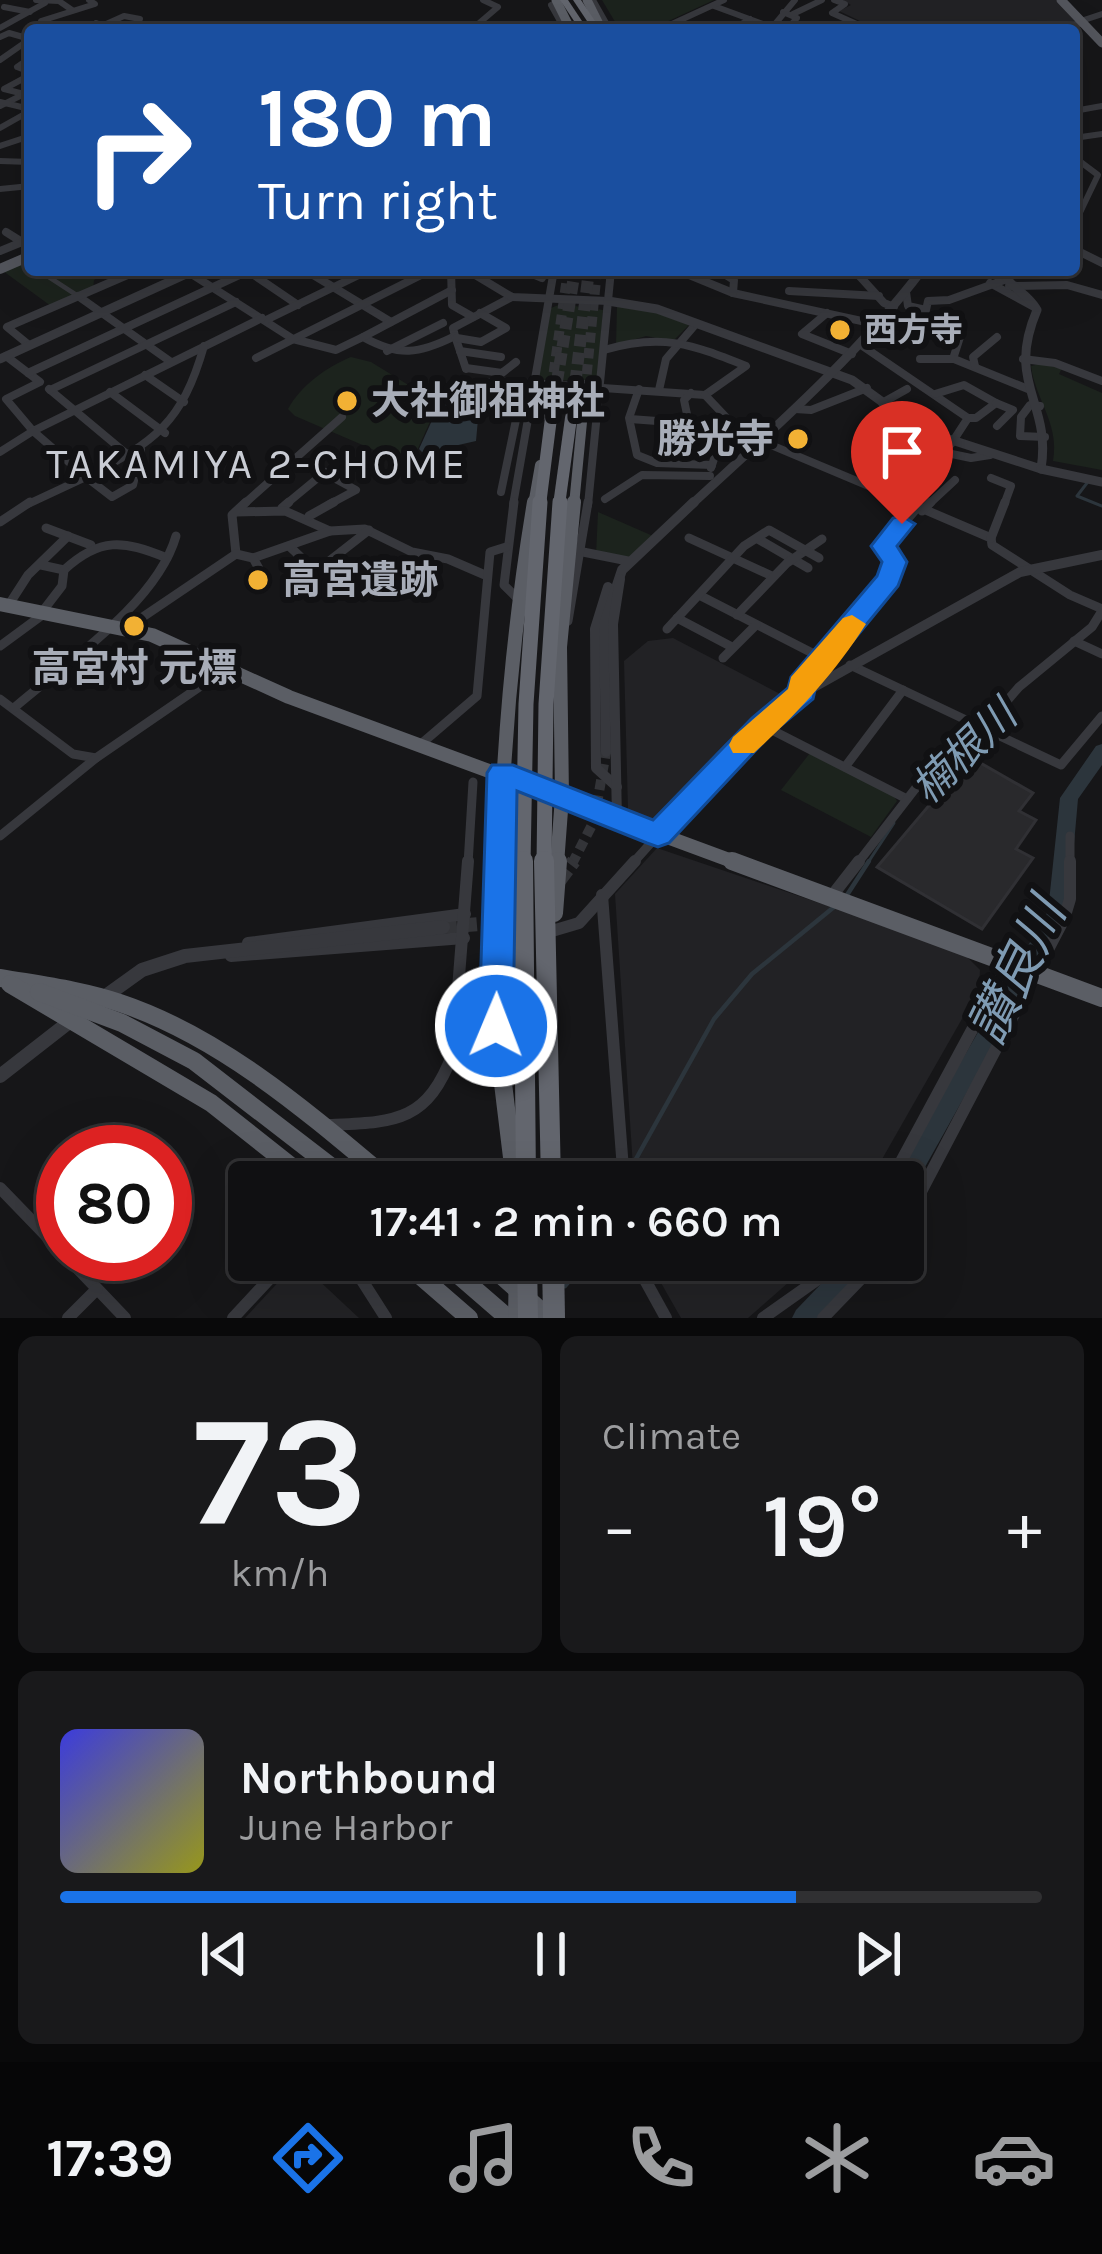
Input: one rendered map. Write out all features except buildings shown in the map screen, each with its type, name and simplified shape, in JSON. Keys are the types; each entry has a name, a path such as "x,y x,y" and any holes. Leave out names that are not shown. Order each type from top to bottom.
{"highway":[{"path":"566,1 595,24"},
{"path":"512,1161 496,1026 502,773 518,599 549,419"},
{"path":"526,1161 524,698 549,419"},
{"path":"552,1161 552,932 562,797 560,647 577,420"},
{"path":"552,1161 544,658 551,559 577,420"},
{"path":"4,605 125,629 229,666 289,697 1102,998"},
{"path":"0,978 136,1009 217,1052 324,1125 366,1161"},
{"path":"0,978 86,1010 194,1061 324,1161"},
{"path":"0,978 68,1023 211,1102 285,1161"},
{"path":"426,1281 469,1318"},
{"path":"467,1281 512,1318"},
{"path":"506,1281 552,1318"},
{"path":"512,1318 517,1281"},
{"path":"527,1281 528,1318"},
{"path":"552,1318 553,1281"}],"main road":[{"path":"1061,0 1102,43"}],"street":[{"path":"2,8 15,0"},
{"path":"37,0 63,4 76,0"},
{"path":"49,24 41,21 95,4 89,0"},
{"path":"478,24 498,7 483,0"},
{"path":"671,24 724,0"},
{"path":"773,24 795,0"},
{"path":"783,13 793,14 822,0"},
{"path":"834,0 845,4 832,13 857,24"},
{"path":"0,32 45,3"},
{"path":"63,4 72,10"},
{"path":"713,5 761,24"},
{"path":"2,8 30,12"},
{"path":"793,14 794,24"},
{"path":"1069,24 1102,14"},
{"path":"100,24 124,16 140,19 136,24"},
{"path":"741,24 750,19"},
{"path":"24,77 4,88 24,92"},
{"path":"1080,162 1098,175 1080,211"},
{"path":"1080,199 1102,197"},
{"path":"6,232 24,243"},
{"path":"47,276 171,362"},
{"path":"29,346 7,327 126,276"},
{"path":"3,357 179,276"},
{"path":"197,276 293,339 336,350 452,290"},
{"path":"28,374 238,276"},
{"path":"256,276 298,304"},
{"path":"315,276 391,322"},
{"path":"0,452 110,392 357,276"},
{"path":"256,358 419,276"},
{"path":"418,308 455,334 481,342 506,328 452,305 451,276"},
{"path":"476,276 512,297 608,301 657,309 868,388 901,419 951,444 1102,482"},
{"path":"538,276 547,280"},
{"path":"518,599 504,584 506,548 551,276"},
{"path":"560,647 584,552 610,276"},
{"path":"692,276 733,293 880,325"},
{"path":"728,276 734,280 733,293"},
{"path":"860,276 894,307"},
{"path":"606,752 604,624 628,561 714,474 760,442 833,373 880,325 918,276"},
{"path":"906,292 908,306 926,310 928,301 949,300 1006,278 1067,285 1102,295"},
{"path":"1006,278 1036,308"},
{"path":"990,283 1036,308"},
{"path":"789,291 879,296"},
{"path":"363,337 388,351 419,354 512,297"},
{"path":"50,390 236,302"},
{"path":"1036,308 1023,359 1028,388 1040,406 1045,437 1041,469"},
{"path":"827,313 802,334 856,349 968,418 976,418 996,403"},
{"path":"951,322 947,335 960,337 953,359"},
{"path":"388,351 443,323"},
{"path":"659,389 675,343 695,325"},
{"path":"455,334 467,385"},
{"path":"975,366 973,357 997,337"},
{"path":"604,350 646,338 746,366 705,395"},
{"path":"0,522 165,433 184,402 204,346"},
{"path":"460,351 501,357"},
{"path":"3,357 128,455"},
{"path":"920,359 953,359 1016,388 1028,388"},
{"path":"1023,359 1055,364 1102,381"},
{"path":"466,368 502,373 517,362"},
{"path":"145,375 184,402"},
{"path":"427,392 500,381 705,395 740,432 991,538"},
{"path":"40,382 3,400 112,497 134,485 141,450"},
{"path":"935,394 964,385 1013,410 997,426"},
{"path":"501,493 523,386"},
{"path":"795,409 811,410 868,388"},
{"path":"639,389 630,419 641,459 714,474"},
{"path":"882,403 907,389"},
{"path":"110,392 165,433"},
{"path":"630,419 688,419 684,400 691,393"},
{"path":"1040,406 1030,405 1021,418 1020,436 1045,437"},
{"path":"1010,414 1021,418"},
{"path":"236,554 230,523 236,512 342,417"},
{"path":"951,444 968,418"},
{"path":"668,422 668,439"},
{"path":"714,474 716,453 740,432"},
{"path":"894,442 971,458 991,455"},
{"path":"308,464 356,490 309,516"},
{"path":"282,508 325,472"},
{"path":"604,499 642,475 714,474"},
{"path":"830,898 907,799 969,745 981,727 1102,610 992,545 1011,485 991,478"},
{"path":"803,692 801,684 889,579 894,562 884,546 955,480"},
{"path":"236,512 282,508 309,516 330,531"},
{"path":"46,528 91,545"},
{"path":"125,629 236,554 254,558 330,531 369,530 412,552 448,559 485,575"},
{"path":"328,562 369,530"},
{"path":"667,629 734,557 769,530 819,558"},
{"path":"4,605 68,536"},
{"path":"14,708 134,603 176,536"},
{"path":"689,538 772,576"},
{"path":"758,539 808,568"},
{"path":"737,615 802,549 822,539"},
{"path":"0,646 44,613 62,586 64,570 100,540 124,540 167,557"},
{"path":"289,546 306,562 352,569"},
{"path":"422,744 477,696 485,575 490,552 506,548"},
{"path":"584,552 628,561"},
{"path":"552,932 579,923 762,725 803,692 1027,569 1102,555"},
{"path":"250,579 262,574 254,558"},
{"path":"41,565 64,570"},
{"path":"617,787 596,769 595,628 605,590 619,576"},
{"path":"617,819 613,648 622,584 619,576"},
{"path":"698,595 823,658"},
{"path":"677,618 732,647"},
{"path":"723,658 756,625"},
{"path":"1074,641 1102,654"},
{"path":"850,665 1061,765 1102,716"},
{"path":"0,836 96,758 229,666"},
{"path":"845,767 903,690"},
{"path":"0,699 74,754 96,758"},
{"path":"762,725 907,799"},
{"path":"324,1125 409,1116 435,1092 453,1053 473,782"},
{"path":"924,1186 1070,899 1070,836"},
{"path":"602,895 622,1161"},
{"path":"0,1076 142,970 269,938 465,914"},
{"path":"202,954 443,927"},
{"path":"202,954 249,958 464,938"},
{"path":"902,1161 1011,964"},
{"path":"0,1188 36,1226"},
{"path":"90,1281 124,1318"},
{"path":"232,1318 267,1281"},
{"path":"362,1281 386,1318"},
{"path":"646,1281 666,1318"},
{"path":"763,1318 815,1281"},
{"path":"824,1318 859,1281"},
{"path":"68,1318 97,1288"}],"shaded area":[{"path":"602,0 714,0 662,24 616,24"},
{"path":"842,0 1058,0 1076,22 866,24 839,11 851,5"},
{"path":"24,262 24,276 100,276 93,289 51,306 3,271"},
{"path":"561,304 603,310 598,381 538,380 551,308"},
{"path":"617,306 689,325 673,341 646,336 616,345"},
{"path":"351,357 371,362 431,399 433,415 416,453 388,456 288,409 315,378"},
{"path":"1031,366 1062,368 1059,374 1102,393 1102,470 1053,461 1053,435"},
{"path":"447,391 479,408 476,441 423,453 419,449 434,416 436,398"},
{"path":"598,512 653,536 628,561 596,555"},
{"path":"673,638 782,695 656,825 628,809 624,661 648,641"},
{"path":"810,753 893,795 897,801 871,837 781,790"},
{"path":"657,848 961,951 980,970 979,989 881,1161 633,1161 615,894"},
{"path":"279,1281 319,1281 359,1318 245,1318"},
{"path":"660,1281 790,1281 748,1318 681,1318"}],"waterway":[{"name":"楠根川","path":"1087,483 1077,496 1102,506"},
{"name":"讃良川","path":"916,1161 1058,912 1069,798 1102,751"},
{"name":"楠根川","path":"867,864 894,823"},
{"name":"楠根川","path":"847,895 869,861"},
{"name":"楠根川","path":"635,1161 714,1019 752,974 834,907"},
{"name":"楠根川","path":"565,1286 569,1281"},
{"name":"讃良川","path":"804,1318 840,1281"}],"tunnel":[{"path":"547,420 567,276"},
{"path":"551,418 574,276"},
{"path":"571,418 588,276"},
{"path":"582,422 596,276"},
{"path":"573,863 594,821 606,752"},
{"path":"559,881 573,863"},
{"path":"443,927 491,923 525,907"}],"slow traffic":[{"path":"743,745 803,692 801,684 852,624"}],"place":[{"name":"西方寺","path":"840,330"},
{"name":"大社御祖神社","path":"347,401"},
{"name":"勝光寺","path":"798,439"},
{"name":"高宮遺跡","path":"258,580"},
{"name":"高宮村 元標","path":"134,626"}],"district":[{"name":"TAKAMIYA 2-CHOME","path":"257,464"}],"route":[{"path":"496,1026 502,773 658,835 762,725 803,692 801,684 889,579 894,562 884,546 902,524"}]}
